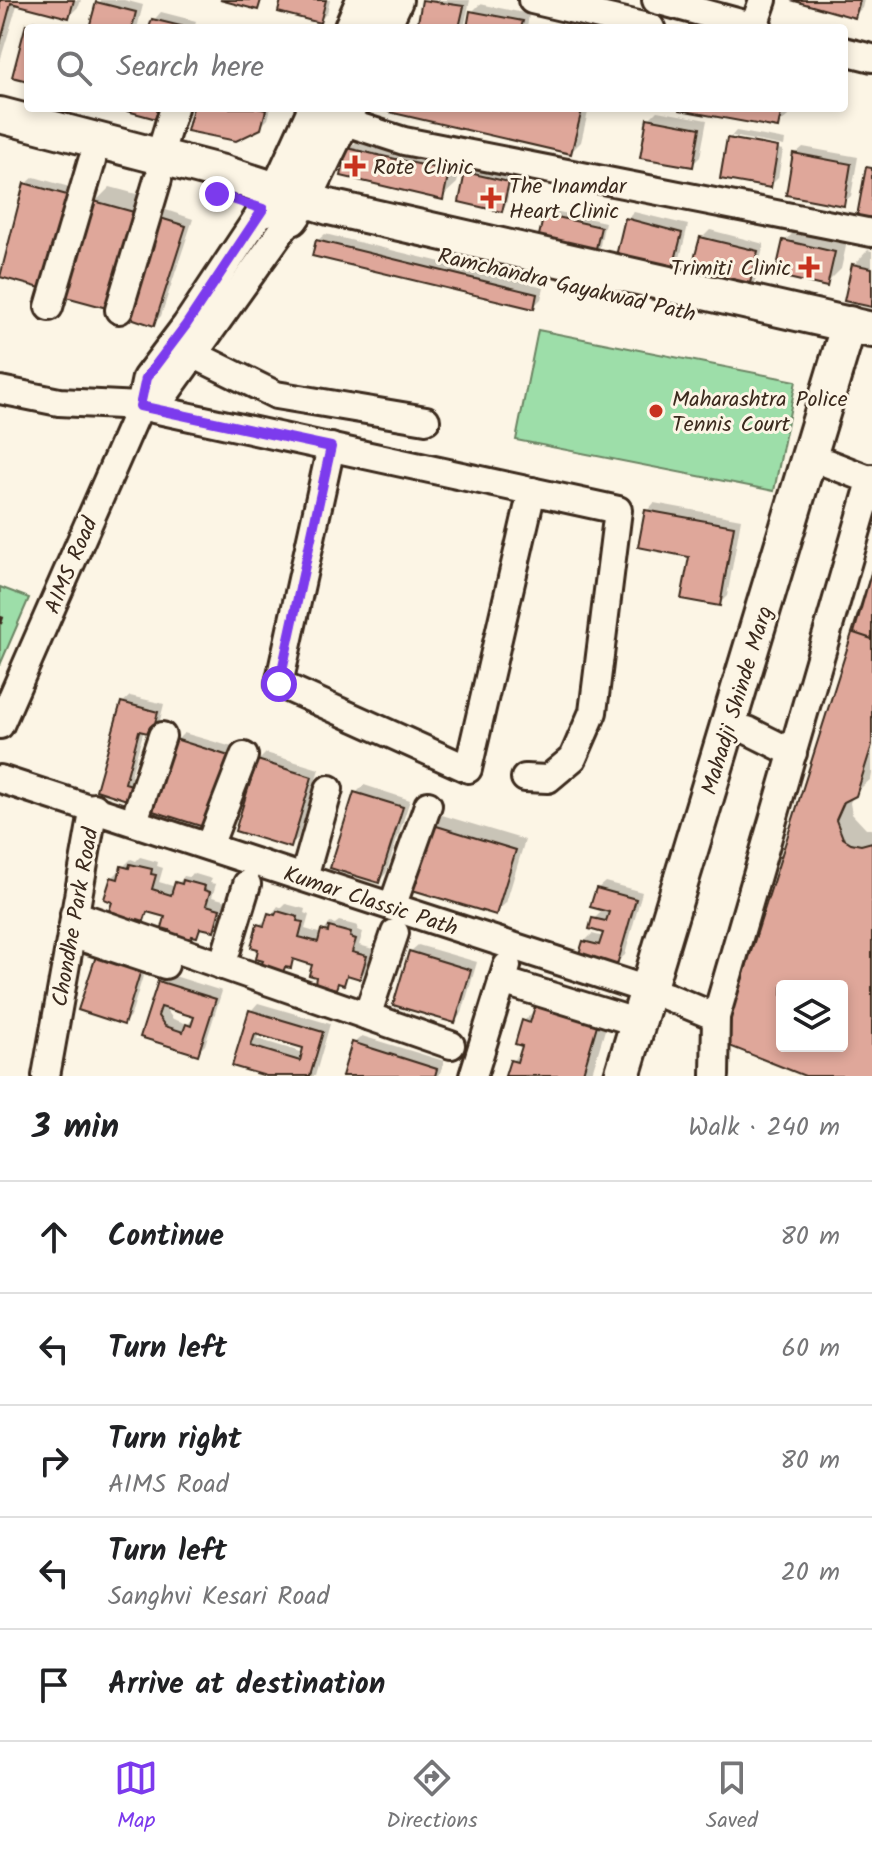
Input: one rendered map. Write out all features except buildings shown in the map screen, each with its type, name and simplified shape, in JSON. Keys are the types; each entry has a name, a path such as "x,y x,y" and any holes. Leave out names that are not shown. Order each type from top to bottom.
{"main road":[{"path":"354,24 364,0"},
{"path":"384,24 395,0"},
{"path":"284,204 335,112"},
{"path":"0,115 159,168"},
{"path":"0,137 92,161 159,168"},
{"name":"Ramchandra Gayakwad Path","path":"159,168 284,204 778,311 861,338"},
{"name":"Mahadji Shinde Marg","path":"622,1076 639,1023 657,993 747,730 861,338"},
{"name":"Mahadji Shinde Marg","path":"642,1076 657,993 861,338"}],"street":[{"path":"532,0 634,24"},
{"path":"656,0 693,4 748,24"},
{"path":"757,24 763,0"},
{"path":"848,52 872,58"},
{"path":"119,310 173,112"},
{"path":"335,112 404,141 872,233"},
{"path":"49,307 92,161"},
{"path":"140,406 166,393 195,355 284,204"},
{"name":"AIMS Road","path":"0,725 140,406 146,378 284,204"},
{"path":"195,355 276,395 426,420"},
{"path":"0,390 59,402 140,406 618,510 593,712 573,758 548,779 525,778"},
{"path":"331,447 279,684 468,769 532,491"},
{"path":"715,1076 716,1017 872,479 827,463"},
{"path":"747,730 793,753"},
{"path":"134,821 162,736"},
{"path":"209,846 244,756"},
{"name":"Chondhe Park Road","path":"0,779 94,807 46,1076"},
{"path":"304,877 329,789"},
{"path":"392,907 428,805"},
{"name":"Kumar Classic Path","path":"94,807 657,993 716,1017"},
{"path":"222,966 247,884"},
{"path":"73,924 222,966 367,1016 449,1051 73,924"},
{"path":"367,1016 395,933"},
{"path":"473,1076 513,947"},
{"path":"502,981 639,1023"}],"path":[{"path":"0,624 4,611"}],"green space":[{"name":"Maharashtra Police Tennis Court","path":"538,330 796,381 774,491 516,440"},
{"path":"0,587 29,598 0,665"}],"place":[{"name":"Rote Clinic","path":"355,166"},
{"name":"The Inamdar Heart Clinic","path":"491,198"},
{"name":"Trimiti Clinic","path":"809,267"},
{"name":"Maharashtra Police Tennis Court","path":"656,411"}],"route":[{"path":"217,194 263,209 186,325 146,378 140,406 331,447 279,684"}]}
